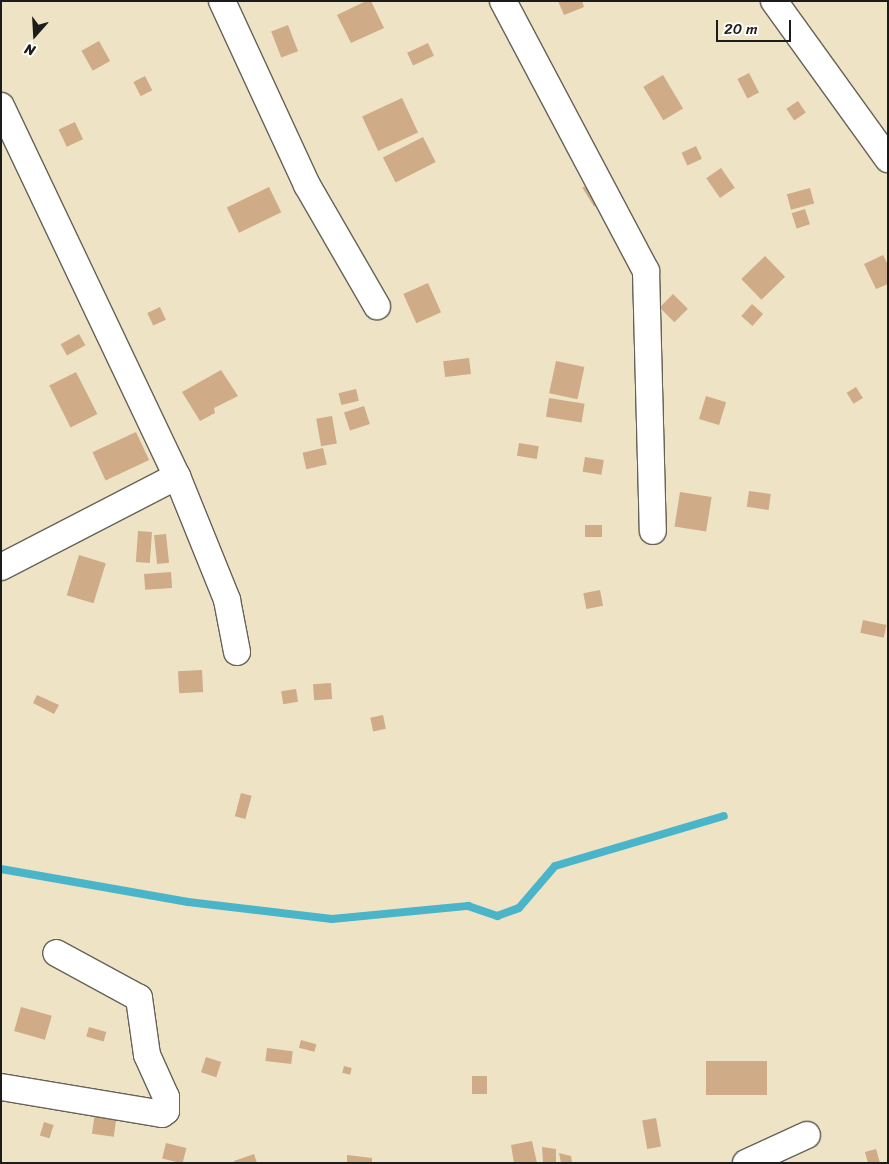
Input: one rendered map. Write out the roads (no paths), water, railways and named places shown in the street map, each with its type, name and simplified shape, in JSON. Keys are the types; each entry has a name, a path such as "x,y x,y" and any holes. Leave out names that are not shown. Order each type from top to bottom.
{"street":[{"path":"222,1 307,185 377,306"},
{"path":"503,1 646,271 653,531"},
{"path":"774,1 888,159"},
{"path":"1,106 177,476 227,600 237,652"},
{"path":"1,567 177,476"},
{"path":"1,1086 162,1114 166,1111 166,1097 147,1055 139,998 56,953"},
{"path":"746,1163 807,1135"}],"waterway":[{"path":"1,869 188,902 332,919 468,906 497,916 519,908 555,866 724,816"}]}
